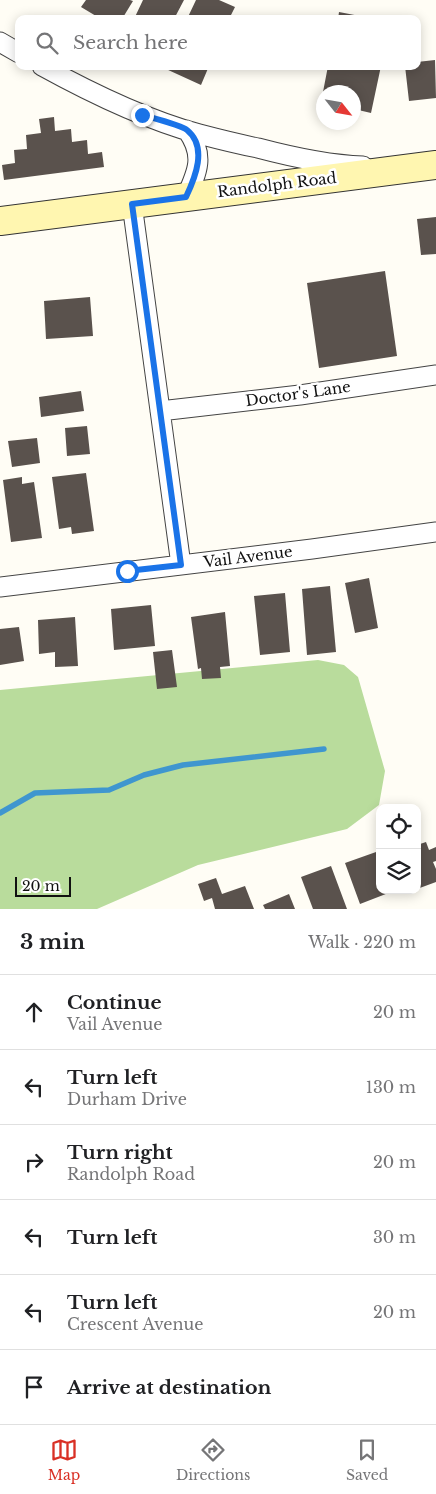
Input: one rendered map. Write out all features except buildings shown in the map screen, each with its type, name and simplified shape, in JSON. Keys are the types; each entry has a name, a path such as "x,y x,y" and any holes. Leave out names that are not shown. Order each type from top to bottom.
{"main road":[{"name":"Randolph Road","path":"0,221 429,166"}],"street":[{"path":"0,42 15,51"},
{"path":"50,70 142,115 187,130 283,155 359,166 429,166"},
{"path":"186,197 195,177 198,159 195,142 187,130"},
{"path":"132,204 181,565"},
{"name":"Doctor's Lane","path":"160,412 300,395 436,375"},
{"name":"Vail Avenue","path":"0,588 436,532"}],"green space":[{"path":"318,660 344,665 358,677 385,771 379,804 376,804 376,807 347,829 198,865 97,909 0,909 0,690"}],"waterway":[{"path":"0,813 35,793 109,790 144,775 183,765 324,749"}],"route":[{"path":"127,571 181,565 132,204 186,197 195,177 198,159 195,142 187,130 142,115"}]}
